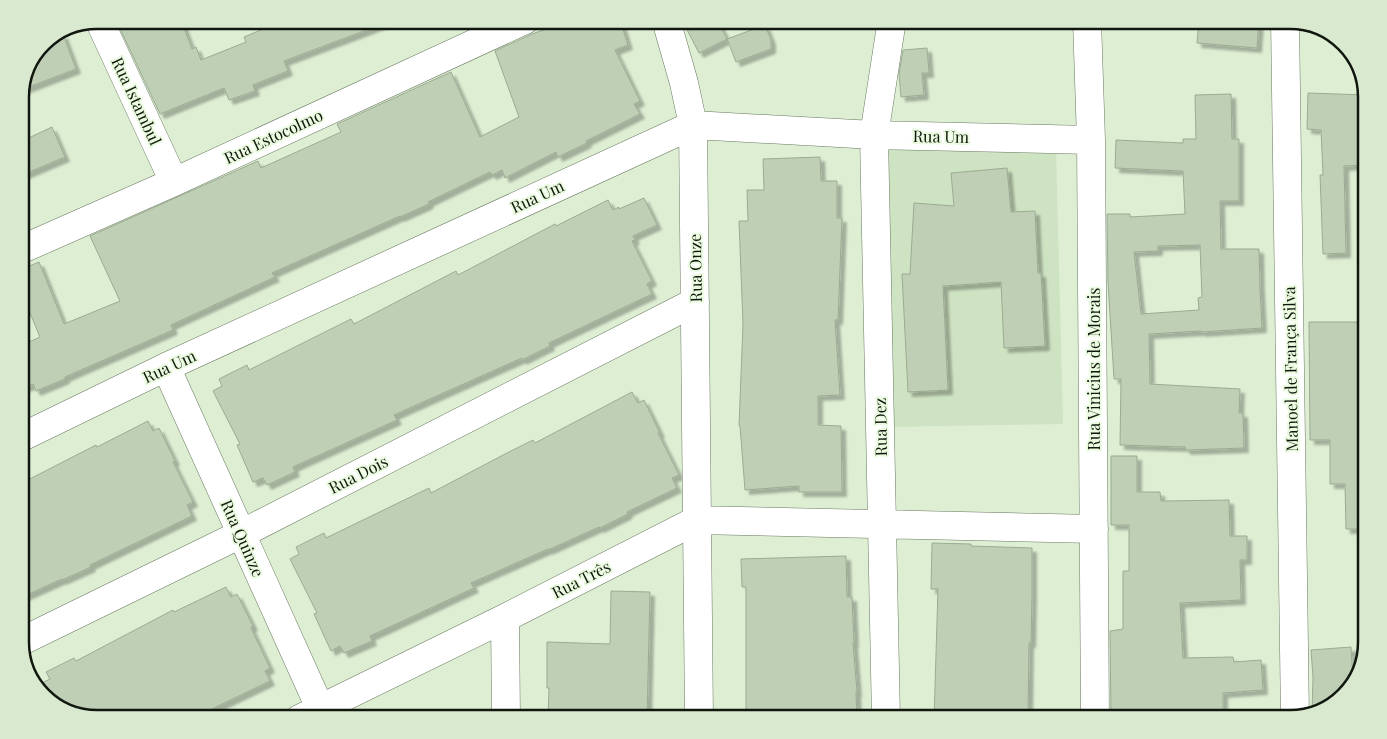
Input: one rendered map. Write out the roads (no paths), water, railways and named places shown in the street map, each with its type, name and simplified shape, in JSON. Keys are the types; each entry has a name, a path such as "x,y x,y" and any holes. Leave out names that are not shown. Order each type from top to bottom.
{"street":[{"name":"Rua Istambul","path":"103,29 174,182"},
{"name":"Rua Estocolmo","path":"29,246 174,182 506,29"},
{"name":"Rua Onze","path":"669,29 684,83 693,125 699,710"},
{"name":"Rua Dez","path":"886,710 874,135 891,29"},
{"name":"Rua Vinicius de Morais","path":"1087,29 1091,140 1095,710"},
{"name":"Manoel de França Silva","path":"1285,29 1295,710"},
{"name":"Rua Um","path":"29,434 166,367 693,125 874,135 1091,140"},
{"name":"Rua Dois","path":"29,638 241,534 695,302"},
{"name":"Rua Quinze","path":"166,367 241,534 311,710"},
{"name":"Rua Três","path":"323,710 697,520 1094,529"},
{"path":"505,618 506,710"}]}
